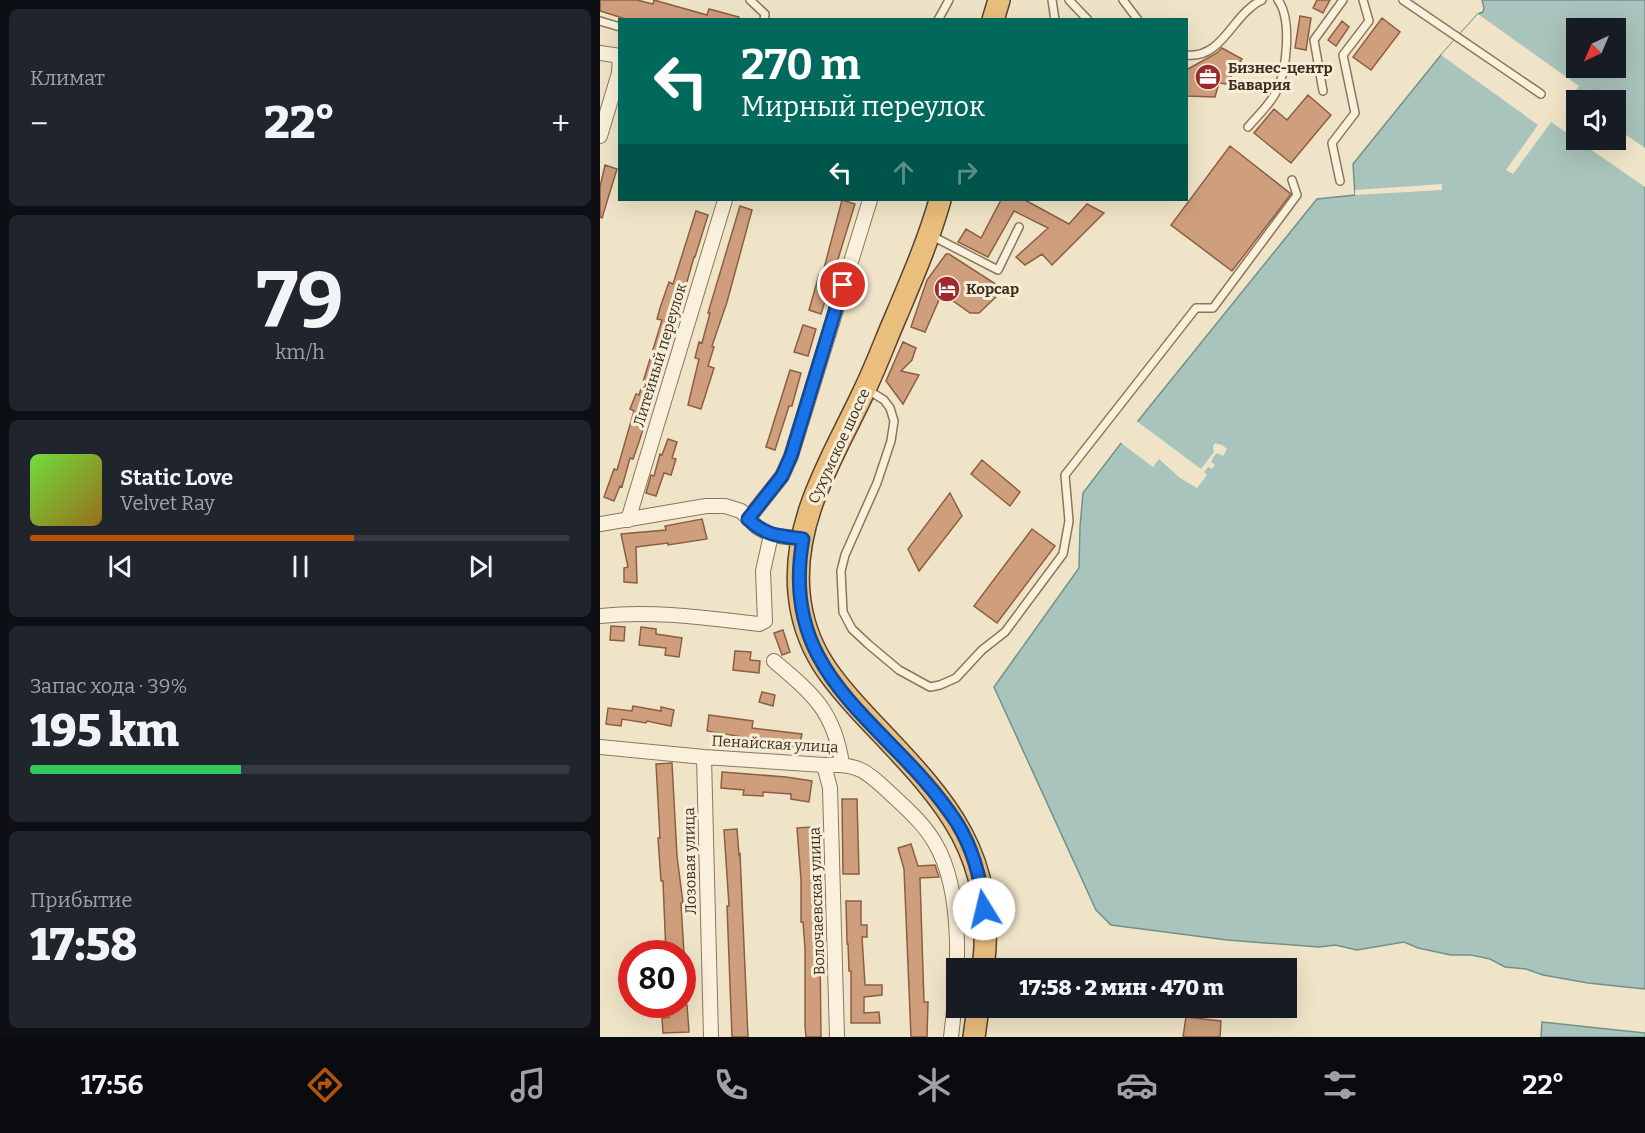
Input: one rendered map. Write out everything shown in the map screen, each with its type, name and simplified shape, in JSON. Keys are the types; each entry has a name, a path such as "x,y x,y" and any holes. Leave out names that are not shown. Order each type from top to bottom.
{"highway":[{"path":"994,18 999,0"},
{"name":"Сухумское шоссе","path":"940,201 930,234 865,389 821,478 811,505 800,559 799,593 805,626 818,659 831,679 933,790 958,824 974,858 982,892 986,926 984,958"},
{"path":"974,1037 977,1018"}],"street":[{"path":"600,53 618,56"},
{"path":"600,136 618,79"},
{"name":"Литейный переулок","path":"628,520 725,201"},
{"path":"748,519 782,476 791,456 870,201"},
{"path":"600,524 706,506 725,506 741,511 757,527 771,535 803,539"},
{"path":"600,616 624,613 759,624 765,621 763,570 771,535"},
{"path":"774,661 802,685 820,705 838,741 842,764"},
{"name":"Пенайская улица","path":"600,747 704,757 824,765 842,764 856,766 872,776 922,824 935,842 945,862 955,912 956,982 951,1037"},
{"name":"Лозовая улица","path":"704,757 711,1037"},
{"name":"Волочаевская улица","path":"824,765 830,788 837,1037"}],"lane":[{"path":"750,0 765,14 764,18"},
{"path":"939,18 949,0"},
{"path":"1052,0 1055,18"},
{"path":"1070,0 1086,18"},
{"path":"1123,0 1136,18"},
{"path":"1188,55 1208,51 1219,44 1250,8 1262,0"},
{"path":"1248,127 1276,92 1282,77 1287,27 1286,15 1278,0"},
{"path":"1323,92 1314,40 1343,0"},
{"path":"1340,181 1332,143 1355,113 1343,55 1369,21 1363,0"},
{"path":"1403,0 1541,94"},
{"path":"600,21 618,26"},
{"path":"865,389 884,400 890,408 894,421 891,441 877,483 845,555 841,571 843,612 852,629 899,670 930,687 940,685 956,678 982,650 1005,632 1063,554 1069,521 1065,475 1196,308 1213,308 1298,195 1292,180"},
{"path":"930,234 998,270 1020,227"}],"water":[{"path":"1482,0 1645,0 1645,989 1588,983 1543,975 1526,969 1505,967 1490,959 1471,955 1451,955 1418,948 1404,942 1357,950 1335,945 1319,947 1227,940 1111,925 1096,910 994,687 1079,568 1083,493 1138,421 1317,199 1355,195 1353,164 1441,55 1478,14 1483,12"},
{"path":"1542,1022 1645,1033 1645,1037 1541,1037"}],"pier":[{"path":"1478,14 1579,86 1576,90 1566,90 1566,132 1551,122 1513,174 1506,170 1538,125 1441,55"},
{"path":"1626,135 1645,148 1645,187 1591,150 1626,150"},
{"path":"1442,184 1442,190 1355,195 1355,190"},
{"path":"1135,420 1201,469 1214,452 1215,443 1227,449 1223,456 1217,453 1214,456 1211,462 1215,465 1212,469 1208,467 1204,472 1207,475 1197,488 1180,478 1159,459 1153,467 1120,442"}],"building":[{"path":"600,0 637,0 653,4 654,0 707,15 709,9 739,18 623,18 600,11"},
{"path":"1317,0 1330,0 1323,13 1313,8"},
{"path":"1300,16 1311,18 1306,50 1295,48"},
{"path":"1382,18 1400,32 1371,70 1353,57"},
{"path":"1342,21 1349,27 1336,46 1328,40"},
{"name":"Бизнес-центр Бавария","path":"1222,48 1242,59 1226,84 1219,83 1215,97 1188,96 1188,69"},
{"path":"1308,95 1331,115 1291,163 1254,133 1274,109 1287,120"},
{"path":"1230,146 1291,194 1232,271 1171,225"},
{"path":"605,165 617,169 602,218 600,217 600,187"},
{"path":"842,201 855,204 821,314 809,310 819,275 822,276"},
{"path":"1000,201 1027,201 1069,224 1087,204 1104,213 1052,265 1042,254 1025,265 1016,257 1048,228 1014,211 988,257 958,242 966,229 981,238"},
{"path":"740,206 752,210 727,302 712,346 714,347 708,366 714,368 701,409 688,405 699,359 695,358 699,342 702,343 710,313 708,313"},
{"path":"696,211 708,215 668,349 660,364 640,421 645,423 639,442 633,459 630,458 622,487 620,486 614,501 604,497 614,469 617,470 634,411 630,409 636,394 639,395 662,320 657,319 660,308 669,282 673,284"},
{"path":"946,254 997,285 996,297 979,313 970,313 942,293 925,332 911,327 927,280"},
{"path":"803,325 816,329 808,356 794,352"},
{"path":"903,342 916,348 912,360 901,371 919,375 903,404 886,381"},
{"path":"790,370 801,373 792,406 789,406 775,450 766,447"},
{"path":"668,439 677,442 672,458 676,459 671,475 664,473 656,496 646,493 651,475 654,476 660,454 662,455"},
{"path":"982,460 1020,492 1010,506 971,474"},
{"path":"950,493 962,516 919,571 908,549"},
{"path":"702,519 707,539 636,547 637,583 624,582 624,568 628,567 621,534 666,530 665,526"},
{"path":"1032,529 1055,546 997,623 974,606"},
{"path":"611,626 625,627 624,641 610,640"},
{"path":"641,627 656,629 656,634 682,638 679,657 665,655 666,648 639,645"},
{"path":"783,630 790,652 782,655 774,633"},
{"path":"735,651 751,652 750,660 760,661 759,673 733,670"},
{"path":"762,692 775,695 773,706 759,702"},
{"path":"633,706 661,711 661,707 674,710 671,726 622,719 621,726 606,724 608,708 632,711"},
{"path":"709,715 753,721 752,728 802,734 799,748 707,731"},
{"path":"672,763 677,856 683,903 681,903 683,940 665,940 663,881 661,881 658,838 660,838 656,764"},
{"path":"722,772 812,781 809,802 791,799 791,794 763,792 763,796 743,795 744,790 721,788"},
{"path":"842,799 857,799 859,874 843,874"},
{"path":"812,827 813,845 816,844 817,853 813,853 813,870 817,955 820,955 821,1037 806,1037 805,1026 805,948 803,922 801,922 797,828"},
{"path":"737,829 748,1037 732,1037 727,906 729,906 724,830"},
{"path":"911,844 918,866 935,865 939,877 920,878 924,1002 928,1002 927,1037 911,1037 904,869 898,848"},
{"path":"846,901 861,901 861,925 867,925 867,937 862,937 865,985 882,985 882,995 864,997 864,1013 879,1012 880,1023 851,1023 851,971 849,971 847,944"},
{"path":"662,1018 688,1018 689,1032 663,1033"},
{"path":"1186,1018 1221,1021 1220,1037 1183,1037"}],"place":[{"name":"Бизнес-центр Бавария","path":"1208,77"},
{"name":"Корсар","path":"947,289"}],"route":[{"path":"843,285 791,456 782,476 748,519 771,535 803,539 798,577 801,611 809,640 831,679 933,790 958,824 974,858 984,909"}]}
